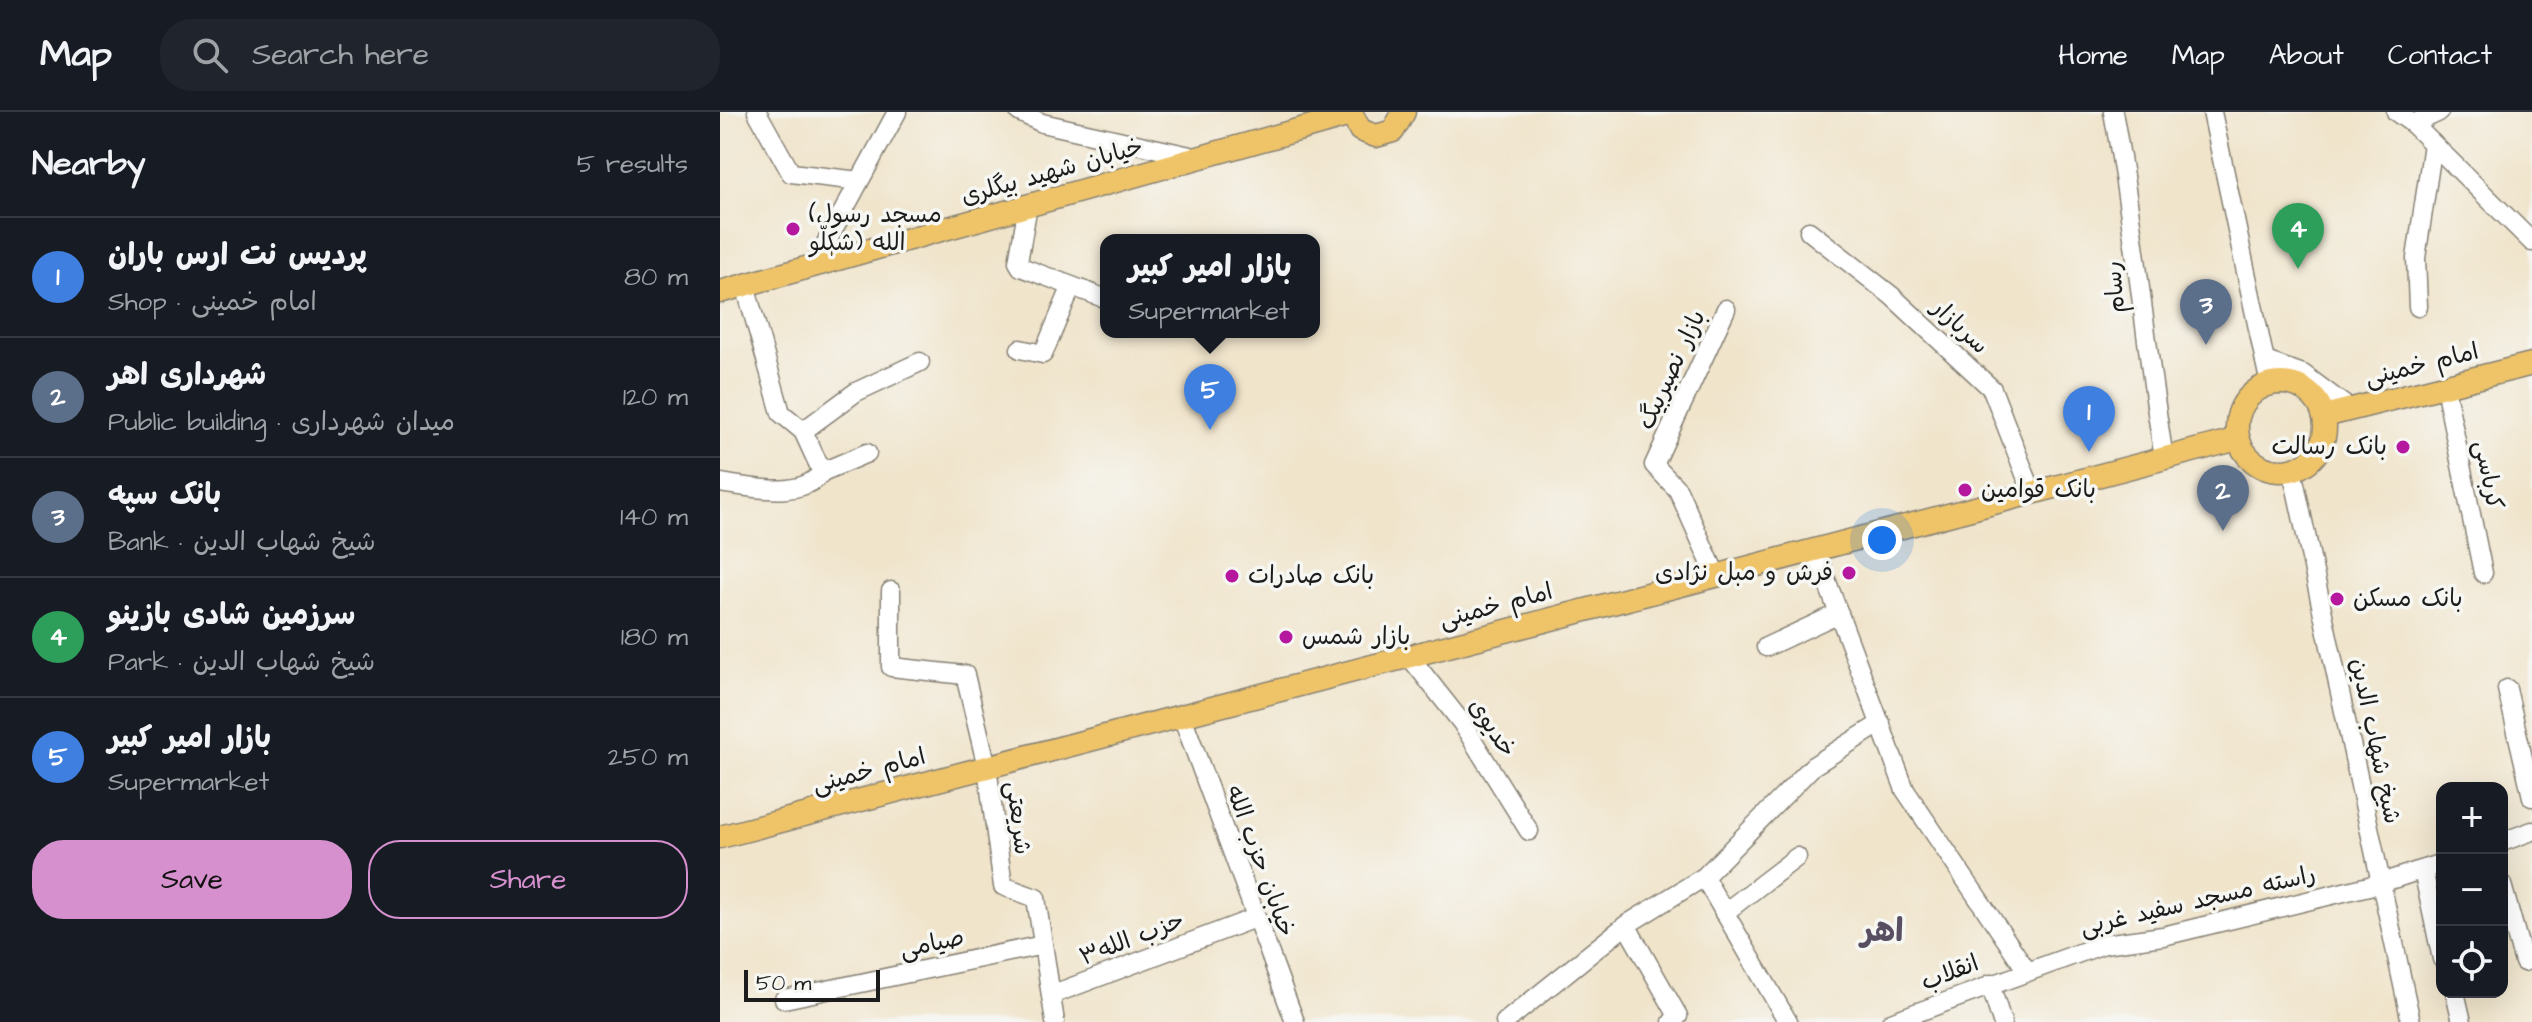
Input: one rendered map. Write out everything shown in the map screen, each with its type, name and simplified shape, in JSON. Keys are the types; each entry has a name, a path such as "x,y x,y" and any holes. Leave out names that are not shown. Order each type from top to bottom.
{"main road":[{"path":"1351,113 1360,130 1376,136 1393,131 1404,112"},
{"name":"خیابان شهید بیگلری","path":"720,292 1351,113"},
{"name":"امام خمینی","path":"2324,416 2532,364"},
{"path":"2270,385 2297,386 2309,393 2324,416 2322,444 2315,455 2292,470 2278,471 2253,461 2238,439 2240,411 2257,390 2270,385"},
{"name":"امام خمینی","path":"720,837 2238,439"}],"street":[{"path":"757,112 791,173 859,181"},
{"path":"814,265 897,112"},
{"path":"1019,112 1042,123 1199,158"},
{"name":"رسام","path":"2113,112 2133,219 2142,323 2164,458"},
{"path":"2212,112 2270,385"},
{"path":"2396,112 2413,124 2532,242"},
{"path":"2413,124 2439,112"},
{"path":"2418,307 2416,258 2433,144"},
{"path":"1028,205 1018,262 1021,267 1100,297"},
{"name":"سربازار","path":"1809,231 1892,296 1992,389 2032,492"},
{"path":"745,285 781,413 803,431 820,469"},
{"path":"1020,349 1043,354 1071,288"},
{"name":"بازار نصیربیگ","path":"1716,575 1678,490 1654,465 1726,309"},
{"path":"2265,361 2303,374 2351,410"},
{"path":"803,431 856,392 920,362"},
{"name":"کرباسی","path":"2445,387 2483,573"},
{"path":"720,483 773,490 812,482 820,469 867,453"},
{"name":"شیخ شهاب الدین","path":"2292,470 2411,1022"},
{"path":"1815,550 1905,790 2027,971"},
{"path":"891,591 891,667 965,675 987,767"},
{"path":"1766,647 1839,613"},
{"name":"خدیوی","path":"1409,656 1462,723 1529,831"},
{"path":"2507,689 2532,797"},
{"name":"خیابان حزب الله","path":"1182,716 1295,1022"},
{"path":"1505,1022 1626,925 1704,877 1813,766 1881,723"},
{"name":"شریعتی","path":"987,767 1003,886 1036,898 1051,995"},
{"path":"2508,840 2532,831"},
{"path":"1724,913 1797,857"},
{"name":"راسته مسجد سفید غربی","path":"2027,971 2104,944 2163,936 2381,883 2436,865"},
{"path":"2423,870 2436,931"},
{"path":"1704,877 1788,1022"},
{"path":"2508,906 2524,962"},
{"name":"حزب الله۳","path":"1051,995 1255,918"},
{"path":"1626,925 1678,1016 1672,1022"},
{"name":"صیامی","path":"784,999 1043,945"},
{"name":"انقلاب","path":"1891,1022 2027,971"},
{"path":"1990,984 2002,1022"},
{"path":"1051,995 1055,1022"},
{"path":"2456,998 2462,1022"}],"place":[{"name":"(مسجد رسول الله (شکٖلّو","path":"793,229"},
{"name":"سرزمین شادی بازینو","path":"2298,269"},
{"name":"بانک سپه","path":"2206,345"},
{"name":"بازار امیر کبیر","path":"1210,430"},
{"name":"بانک رسالت","path":"2403,447"},
{"name":"پردیس نت ارس باران","path":"2089,452"},
{"name":"بانک قوامین","path":"1965,490"},
{"name":"شهرداری اهر","path":"2223,531"},
{"name":"فرش و مبل نژادی","path":"1849,573"},
{"name":"بانک صادرات","path":"1232,576"},
{"name":"بانک مسکن","path":"2337,599"},
{"name":"بازار شمس","path":"1286,637"}],"district":[{"name":"اهر","path":"1882,931"}]}
